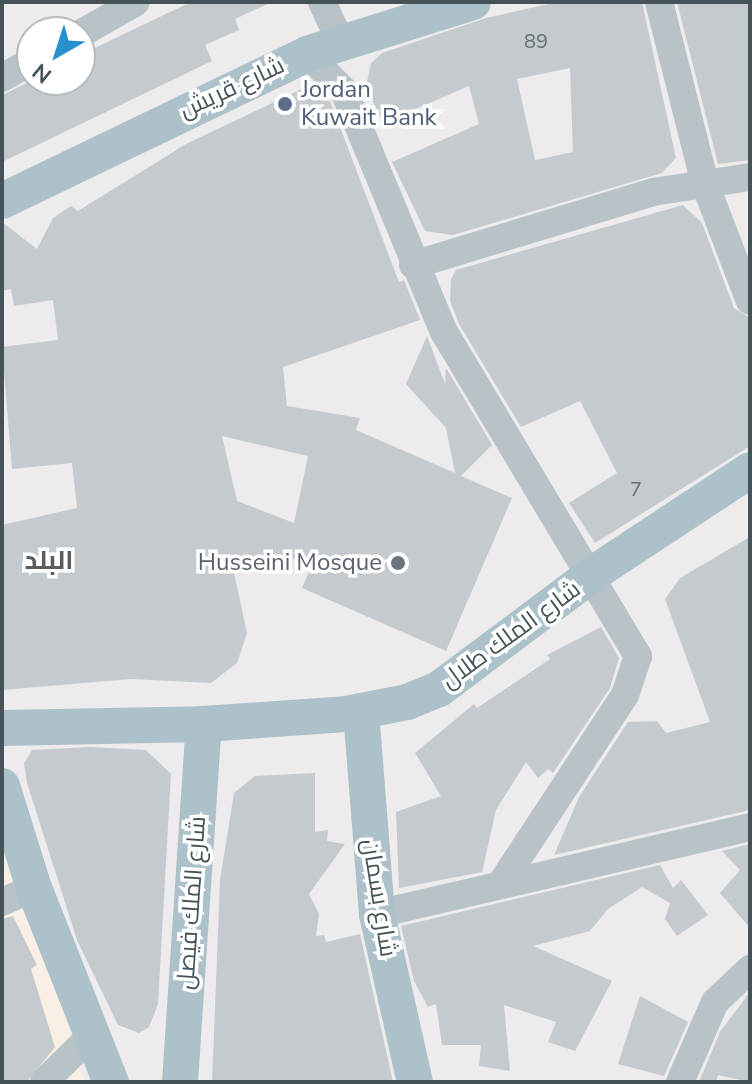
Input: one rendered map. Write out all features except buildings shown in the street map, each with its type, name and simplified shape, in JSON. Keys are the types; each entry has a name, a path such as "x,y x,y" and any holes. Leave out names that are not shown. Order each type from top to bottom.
{"main road":[{"name":"شارع قريش","path":"2,201 324,48 473,2"},
{"name":"شارع الملك طلال","path":"2,728 204,724 361,711 439,689 594,573 750,470"},
{"name":"شارع بسمان","path":"361,711 377,914 415,1082"},
{"name":"شارع الملك فيصل","path":"180,1082 204,724"},
{"path":"2,786 18,895 111,1082"}],"street":[{"path":"96,25 136,2"},
{"path":"322,2 324,48 413,265 505,440 594,573 638,656 633,676 500,885"},
{"path":"659,2 705,184 750,301"},
{"path":"413,265 592,209 750,177"},
{"path":"377,914 750,827"},
{"path":"680,1082 715,1002 750,969"},
{"path":"44,1082 90,1037"}],"shaded area":[{"path":"2,806 85,1082 2,1082"}],"place":[{"name":"Jordan Kuwait Bank","path":"285,104"},
{"name":"Husseini Mosque","path":"398,563"}],"district":[{"name":"البلد","path":"49,561"}]}
